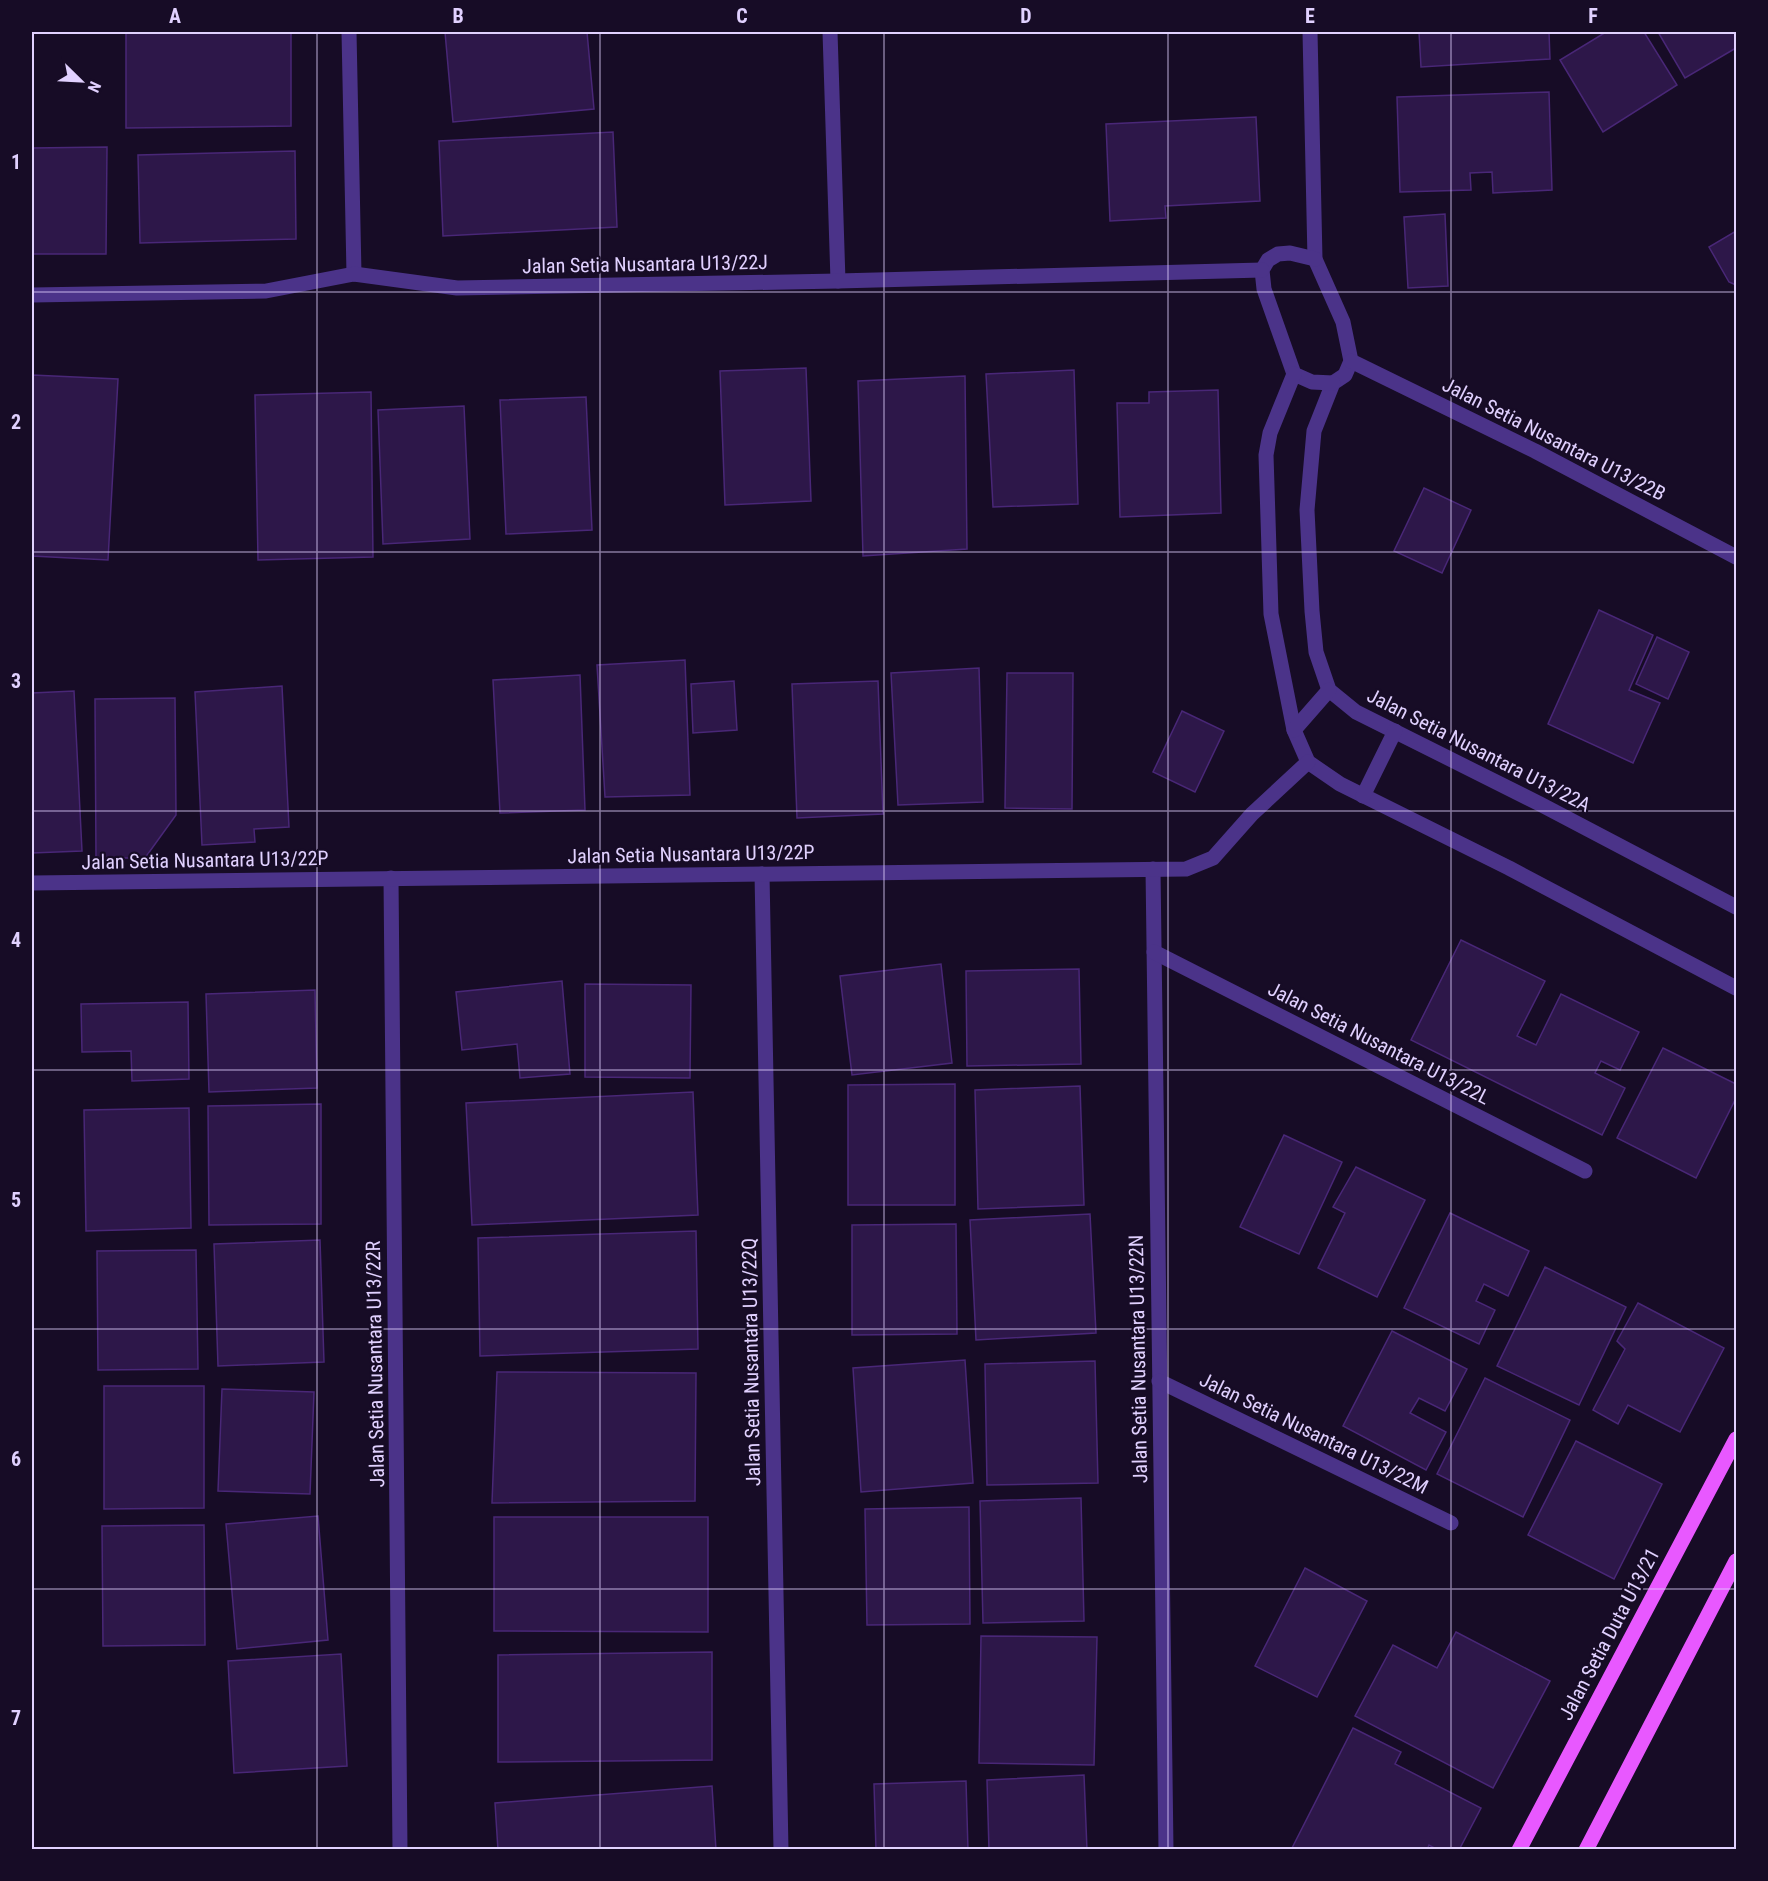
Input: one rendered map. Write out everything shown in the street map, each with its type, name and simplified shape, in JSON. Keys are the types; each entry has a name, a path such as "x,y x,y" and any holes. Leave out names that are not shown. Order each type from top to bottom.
{"main road":[{"name":"Jalan Setia Duta U13/21","path":"1519,1850 1737,1439"},
{"path":"1586,1850 1737,1561"}],"street":[{"path":"349,32 354,274"},
{"path":"830,32 838,281"},
{"path":"1294,730 1329,690 1316,652 1311,611 1307,510 1314,430 1333,383 1345,375 1351,362 1343,322 1315,259 1310,32"},
{"path":"1315,259 1290,253 1278,254 1268,260 1262,270 1263,289 1294,374 1270,433 1266,455 1270,614 1294,730 1308,762 1340,784 1509,868 1737,988"},
{"name":"Jalan Setia Nusantara U13/22J","path":"32,295 258,291 354,274 458,288 1262,270"},
{"name":"Jalan Setia Nusantara U13/22B","path":"1351,362 1535,451 1737,557"},
{"path":"1294,374 1312,382 1333,383"},
{"name":"Jalan Setia Nusantara U13/22A","path":"1329,690 1356,712 1540,804 1737,907"},
{"path":"1363,796 1395,731"},
{"name":"Jalan Setia Nusantara U13/22P","path":"32,883 1186,869 1213,858 1252,814 1308,762"},
{"name":"Jalan Setia Nusantara U13/22N","path":"1153,869 1166,1850"},
{"name":"Jalan Setia Nusantara U13/22Q","path":"762,874 781,1850"},
{"name":"Jalan Setia Nusantara U13/22R","path":"391,878 400,1850"},
{"name":"Jalan Setia Nusantara U13/22L","path":"1154,952 1585,1171"},
{"name":"Jalan Setia Nusantara U13/22M","path":"1160,1381 1451,1523"}],"building":[{"path":"126,32 291,32 291,126 126,128"},
{"path":"445,32 587,32 594,109 453,122"},
{"path":"1419,32 1549,32 1550,59 1421,67"},
{"path":"1606,32 1644,32 1677,85 1603,132 1560,60"},
{"path":"1658,32 1736,32 1736,48 1685,78"},
{"path":"1549,92 1552,190 1493,193 1492,172 1470,173 1471,190 1400,192 1397,97"},
{"path":"1256,117 1260,201 1165,206 1166,218 1110,221 1106,124"},
{"path":"613,132 617,227 443,236 439,141"},
{"path":"107,147 106,254 32,254 32,148"},
{"path":"295,151 296,239 140,243 138,155"},
{"path":"1445,214 1448,286 1408,288 1404,217"},
{"path":"1736,231 1736,285 1729,282 1709,247"},
{"path":"806,368 811,501 725,505 720,371"},
{"path":"1074,370 1078,504 993,507 986,374"},
{"path":"32,375 118,379 108,560 32,556"},
{"path":"965,376 967,549 863,556 858,381"},
{"path":"1218,390 1221,513 1120,517 1117,403 1149,403 1149,392"},
{"path":"371,392 373,557 258,560 255,395"},
{"path":"586,397 592,530 506,534 500,400"},
{"path":"464,406 470,539 383,544 378,410"},
{"path":"1424,488 1471,510 1442,573 1394,551"},
{"path":"1599,610 1653,635 1629,690 1660,703 1633,763 1548,724"},
{"path":"1657,637 1689,652 1668,699 1636,684"},
{"path":"685,660 690,795 605,797 597,665"},
{"path":"979,668 983,802 898,805 891,673"},
{"path":"1007,673 1073,673 1072,809 1005,808"},
{"path":"580,675 585,810 500,813 493,680"},
{"path":"734,681 737,730 693,733 691,684"},
{"path":"878,681 883,814 797,818 792,684"},
{"path":"282,686 289,827 254,829 255,842 202,845 195,692"},
{"path":"74,691 82,851 32,853 32,693"},
{"path":"175,698 176,815 145,858 96,858 95,699"},
{"path":"1182,711 1224,731 1195,792 1153,772"},
{"path":"1461,940 1545,981 1517,1036 1536,1045 1561,994 1639,1032 1620,1070 1601,1061 1595,1073 1625,1088 1602,1135 1411,1040"},
{"path":"941,964 952,1063 852,1075 840,976"},
{"path":"1079,969 1081,1064 967,1066 966,971"},
{"path":"562,981 570,1074 520,1078 517,1044 462,1050 456,992"},
{"path":"585,984 691,985 690,1078 585,1077"},
{"path":"315,990 317,1088 209,1092 206,994"},
{"path":"188,1002 189,1079 132,1081 131,1051 82,1052 81,1004"},
{"path":"1663,1048 1736,1084 1736,1098 1696,1178 1617,1138"},
{"path":"955,1084 955,1205 848,1205 848,1085"},
{"path":"1080,1086 1084,1205 978,1209 975,1090"},
{"path":"693,1092 698,1215 472,1225 466,1103"},
{"path":"321,1104 321,1224 209,1225 208,1106"},
{"path":"189,1108 191,1228 86,1231 84,1110"},
{"path":"1284,1135 1342,1162 1299,1254 1240,1227"},
{"path":"1356,1167 1425,1200 1377,1297 1318,1268 1345,1213 1333,1207"},
{"path":"1450,1213 1529,1251 1508,1296 1484,1284 1476,1301 1495,1310 1479,1344 1404,1308"},
{"path":"1090,1214 1096,1333 976,1340 970,1220"},
{"path":"956,1224 957,1334 852,1335 852,1225"},
{"path":"696,1231 698,1349 480,1356 478,1238"},
{"path":"320,1240 324,1362 218,1366 214,1244"},
{"path":"196,1250 198,1369 98,1370 97,1251"},
{"path":"1545,1267 1626,1307 1579,1405 1497,1366"},
{"path":"1638,1303 1724,1348 1680,1432 1628,1405 1618,1424 1593,1410 1625,1349 1617,1341"},
{"path":"1392,1331 1467,1369 1445,1411 1419,1398 1410,1413 1446,1432 1426,1470 1343,1426"},
{"path":"965,1360 973,1483 861,1492 853,1368"},
{"path":"1095,1361 1098,1483 987,1485 985,1364"},
{"path":"497,1372 696,1373 695,1501 492,1503"},
{"path":"1485,1378 1570,1420 1523,1517 1437,1474"},
{"path":"104,1386 204,1386 204,1508 104,1509"},
{"path":"222,1389 314,1392 310,1494 218,1491"},
{"path":"1576,1441 1662,1484 1614,1579 1528,1535"},
{"path":"1081,1498 1084,1621 983,1623 980,1501"},
{"path":"969,1507 970,1624 867,1625 865,1509"},
{"path":"318,1516 328,1640 237,1649 226,1524"},
{"path":"494,1517 708,1517 708,1632 494,1631"},
{"path":"204,1525 205,1645 103,1646 102,1526"},
{"path":"1305,1568 1367,1601 1317,1697 1255,1666"},
{"path":"1456,1632 1550,1681 1493,1788 1355,1716 1393,1645 1437,1668"},
{"path":"981,1636 1097,1637 1094,1765 979,1763"},
{"path":"712,1652 712,1760 498,1762 498,1655"},
{"path":"341,1654 347,1766 234,1773 228,1661"},
{"path":"1353,1728 1401,1752 1395,1764 1481,1808 1459,1850 1438,1850 1429,1845 1427,1850 1291,1850"},
{"path":"1084,1775 1087,1850 989,1850 987,1780"},
{"path":"966,1781 968,1850 876,1850 874,1784"},
{"path":"712,1786 716,1850 498,1850 495,1803"}]}
